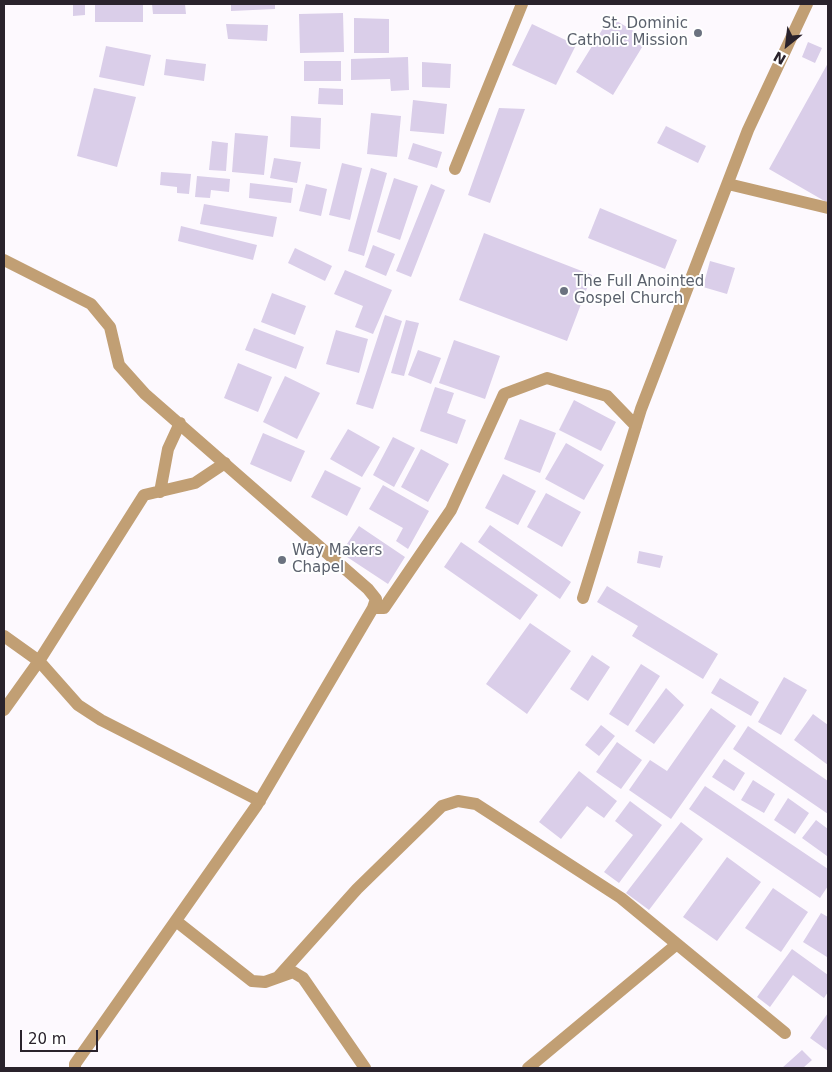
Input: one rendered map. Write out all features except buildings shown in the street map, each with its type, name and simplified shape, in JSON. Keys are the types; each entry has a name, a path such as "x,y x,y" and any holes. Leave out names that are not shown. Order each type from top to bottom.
{"street":[{"path":"455,169 522,4"},
{"path":"582,598 636,426 748,130 807,4"},
{"path":"728,184 828,208"},
{"path":"4,260 91,304 110,326 119,365 145,394 368,589 376,599 373,608 260,801 75,1064 75,1068"},
{"path":"373,608 384,608 451,510 504,394 547,378 607,396 636,426"},
{"path":"160,492 168,449 180,423"},
{"path":"4,710 39,661 144,495 195,483 224,463"},
{"path":"4,636 39,661 78,705 101,720 260,801"},
{"path":"278,977 372,875 442,806 458,801 476,804 621,898 785,1033"},
{"path":"176,920 252,981 265,982 293,972 303,978 366,1068"},
{"path":"528,1068 677,944"}],"place":[{"name":"St. Dominic Catholic Mission","path":"698,33"},
{"name":"The Full Anointed Gospel Church","path":"564,291"},
{"name":"Way Makers Chapel","path":"282,560"}]}
